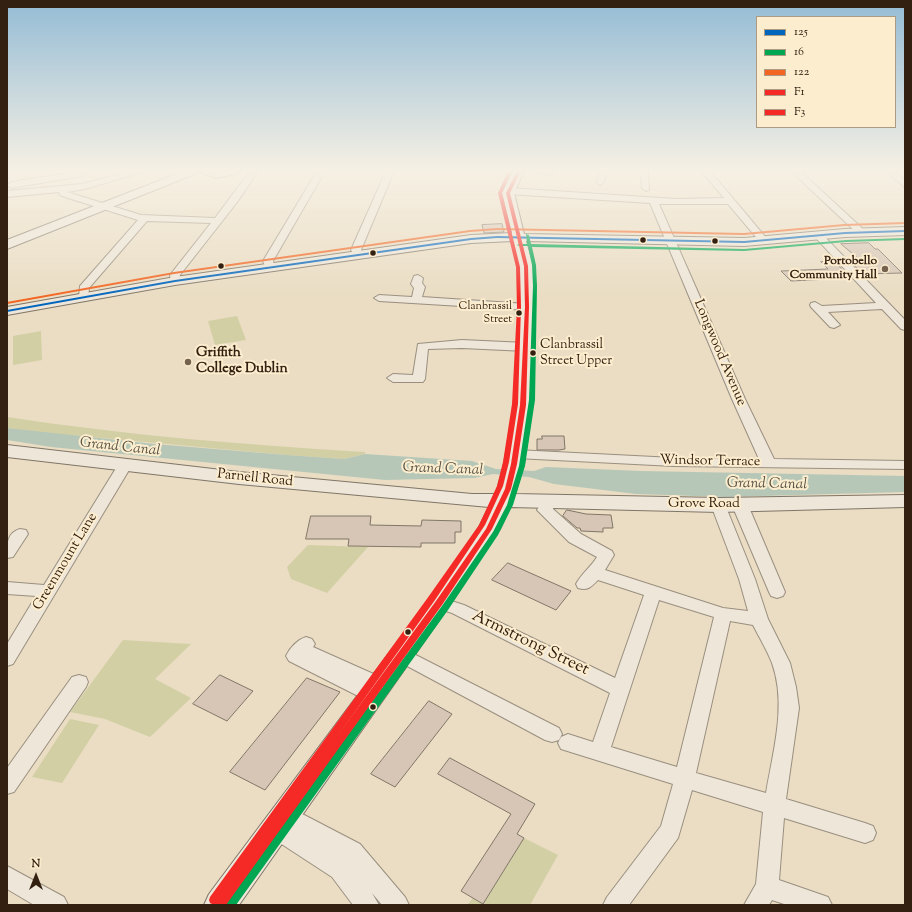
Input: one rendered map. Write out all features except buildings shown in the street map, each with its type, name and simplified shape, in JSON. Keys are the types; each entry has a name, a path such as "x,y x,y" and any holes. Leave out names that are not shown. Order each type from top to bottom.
{"main road":[{"path":"7,245 88,214"},
{"path":"220,905 439,603 489,529 503,502 514,466 523,405 526,347 526,266 513,214"},
{"path":"7,311 175,281 471,239 519,237 764,241 818,235 905,231"},
{"name":"Parnell Road","path":"7,451 370,491 503,502"},
{"name":"Grove Road","path":"503,502 740,505 905,501"}],"street":[{"path":"126,214 144,219 218,221"},
{"path":"175,281 175,274 223,214"},
{"path":"270,267 268,261 296,214"},
{"path":"358,255 356,250 372,214"},
{"name":"Longwood Avenue","path":"659,214 672,240 737,399 769,464"},
{"path":"740,214 764,241"},
{"path":"841,214 861,232"},
{"path":"84,297 84,288 144,219"},
{"path":"818,235 905,327"},
{"path":"416,300 420,286 416,284 418,278"},
{"path":"380,298 527,307"},
{"path":"834,325 816,306 885,306"},
{"path":"394,378 419,379 422,346 462,344 526,347"},
{"name":"Windsor Terrace","path":"514,466 674,462 860,466 905,465"},
{"name":"Greenmount Lane","path":"7,659 125,465"},
{"path":"548,502 545,510 555,521 575,538 606,555 596,572 584,584"},
{"path":"719,505 747,579 759,619 781,664 787,687 789,708 762,896 820,905"},
{"path":"740,505 777,592"},
{"path":"7,553 20,534"},
{"path":"596,572 654,594 723,614 759,619"},
{"path":"7,588 49,591"},
{"path":"599,752 654,594"},
{"name":"Armstrong Street","path":"439,603 458,609 620,689"},
{"path":"615,905 670,831 685,777 723,614"},
{"path":"301,650 377,690"},
{"path":"402,655 560,738 599,752 865,833"},
{"path":"7,784 79,682"},
{"path":"279,822 291,838 340,869 367,905"},
{"path":"279,822 352,851 397,905"},
{"path":"7,877 56,905"}],"shaded area":[{"path":"237,316 246,340 215,345 208,321"},
{"path":"41,331 42,360 13,365 13,336"},
{"path":"7,417 140,434 230,443 365,452 365,454 344,459 36,432 7,428"},
{"path":"308,545 368,547 327,593 291,579 287,567"},
{"path":"123,640 191,644 155,679 191,698 150,737 105,719 70,712"},
{"path":"70,719 99,725 62,783 32,777"},
{"path":"524,838 558,855 530,905 467,905 473,898 483,904"}],"water":[{"name":"Grand Canal","path":"7,428 155,444 287,455 344,459 365,454 472,461 496,469 534,471 546,467 641,471 905,476 905,492 724,497 636,494 554,484 529,477 493,474 474,478 385,480 51,447 7,440"}],"transit line":[{"name":"F3","path":"214,900 432,598 482,525 500,486 506,462 515,404 519,307 518,267 505,214"},
{"name":"F1","path":"220,905 439,603 489,529 508,489 514,464 523,405 527,307 526,266 513,214"},
{"name":"122","path":"7,303 174,273 470,231 497,229 744,234 844,225 905,223"},
{"name":"125","path":"7,311 175,281 471,239 497,237 744,242 845,233 905,231"},
{"name":"16","path":"230,905 445,608 496,533 510,505 522,466 532,400 535,286 534,265 527,235"},
{"name":"16","path":"519,245 744,250 846,241 905,239"}],"place":[{"name":"Portobello Community Hall","path":"885,269"},
{"name":"Clanbrassil Street","path":"519,313"},
{"name":"Clanbrassil Street Upper","path":"533,353"},
{"name":"Griffith College Dublin","path":"188,362"}]}
